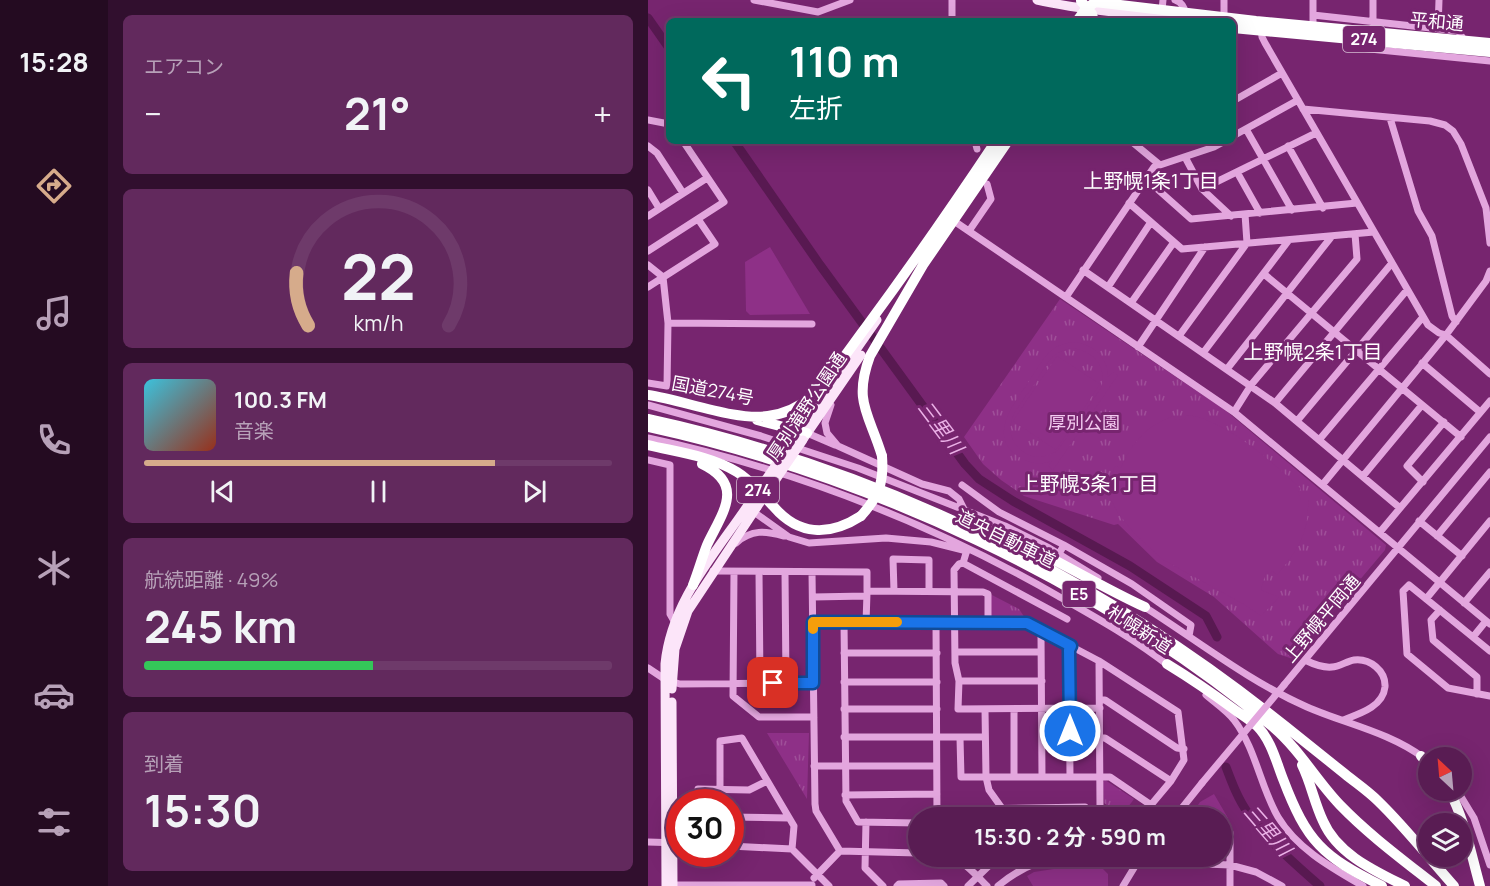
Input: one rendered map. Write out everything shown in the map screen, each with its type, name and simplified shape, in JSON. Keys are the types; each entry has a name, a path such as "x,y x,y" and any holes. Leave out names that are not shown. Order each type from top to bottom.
{"highway":[{"name":"平和通","path":"1089,5 1162,5 1183,18"},
{"path":"1079,18 1089,5"},
{"name":"平和通","path":"1236,21 1261,26 1372,31 1490,43"},
{"name":"平和通","path":"1236,28 1313,21 1490,52"},
{"name":"274","path":"919,262 994,144"},
{"name":"274","path":"919,262 954,221 1006,144"},
{"name":"国道274号","path":"648,395 745,416 778,414 804,402 860,346 919,262"},
{"name":"国道274号","path":"648,445 719,464 738,472 762,493 781,515 797,525 808,529 831,530 851,523 874,502 883,471 882,456 869,423 862,395 864,372 887,310 919,262"},
{"path":"745,416 801,435"},
{"name":"道央自動車道","path":"648,418 801,460 914,502 1037,561 1111,603 1197,659 1376,798 1454,886"},
{"name":"道央自動車道","path":"648,427 711,442 800,468 909,510 973,539 1066,587 1165,647 1274,728 1300,754 1338,803 1436,886"},
{"path":"678,453 712,468 722,476 727,490 728,499 724,514 707,545 693,585"},
{"path":"914,502 1012,538 1110,591 1145,607"},
{"path":"1167,664 1200,684 1257,727 1272,749 1309,835 1323,850 1349,870 1382,886"},
{"path":"1274,728 1298,757 1309,779 1324,824 1334,837 1356,859 1405,886"},
{"path":"1455,801 1480,886"}],"main road":[{"path":"1037,0 1183,18"},
{"path":"1075,0 1089,5"},
{"name":"厚別滝野公園通","path":"801,435 839,386 860,346"},
{"name":"厚別滝野公園通","path":"672,789 666,652 674,621 693,585 752,507 860,346"},
{"name":"厚別滝野公園通","path":"669,681 681,628 694,599 752,507"},
{"name":"厚別滝野公園通","path":"670,885 671,867"}],"street":[{"path":"754,0 818,12 850,0"},
{"path":"952,0 952,18"},
{"path":"1174,0 1181,4 1183,18"},
{"path":"1224,0 1225,18"},
{"path":"1313,0 1313,21"},
{"path":"1373,0 1372,31 1438,29 1458,31 1464,40"},
{"path":"1438,29 1439,0"},
{"path":"1261,26 1263,41 1423,317 1431,328 1446,335 1490,374"},
{"path":"1360,48 1490,62"},
{"path":"1236,98 1282,73"},
{"path":"1236,134 1298,100"},
{"path":"1303,109 1438,123 1453,131 1461,144 1486,208 1490,243"},
{"path":"1390,118 1418,211 1432,236 1452,316 1456,322"},
{"path":"648,120 666,122"},
{"path":"1246,129 1292,210"},
{"path":"1202,189 1316,133"},
{"path":"648,251 724,202 685,144"},
{"path":"1134,144 1160,165"},
{"path":"1139,148 1142,144"},
{"path":"1066,297 1154,167 1220,144"},
{"path":"1288,146 1323,208"},
{"path":"648,147 657,153 683,193"},
{"path":"1185,157 1202,189 1231,216"},
{"path":"1237,172 1260,213"},
{"path":"648,216 707,178"},
{"path":"1146,179 1191,219 1357,203"},
{"path":"969,231 992,199 987,184"},
{"path":"648,190 659,208"},
{"path":"1129,203 1182,249 1374,232"},
{"path":"1179,336 1247,243 1245,214"},
{"path":"648,286 715,244 698,219"},
{"path":"954,221 1234,412 1488,623 1473,637"},
{"path":"1108,287 1152,222"},
{"path":"1234,412 1251,385 1357,259 1355,234"},
{"path":"1227,369 1332,236"},
{"path":"1203,353 1289,240"},
{"path":"1131,303 1174,242"},
{"path":"1138,347 1205,247"},
{"path":"1275,403 1392,264"},
{"path":"648,265 663,277 668,322 667,386 648,383"},
{"path":"1083,270 1275,403 1400,508"},
{"path":"1323,484 1446,335 1486,281 1490,271"},
{"path":"1264,273 1461,437"},
{"path":"1297,421 1407,290"},
{"path":"1319,440 1423,317"},
{"path":"668,322 812,324"},
{"path":"1422,363 1480,412"},
{"path":"838,446 827,433 825,423 826,414 839,386"},
{"path":"1380,532 1490,401"},
{"name":"札幌新道","path":"648,405 811,451 1005,526 1049,548 1145,607 1256,680 1307,707 1392,738 1418,755"},
{"path":"1363,476 1422,405"},
{"path":"1423,482 1407,466 1444,422"},
{"path":"801,435 838,446 922,484 949,491 959,499 964,509"},
{"name":"上野幌平岡通","path":"1183,807 1490,436"},
{"name":"札幌新道","path":"648,438 699,449 806,480 861,501 971,551 1082,609 1167,664 1232,718 1250,748 1271,805 1289,832 1311,853 1334,870 1363,886"},
{"path":"648,460 670,465 670,615 674,621"},
{"path":"1437,536 1490,472"},
{"path":"962,485 999,512 1132,584 1191,625 1189,636"},
{"path":"752,507 789,537"},
{"path":"1419,521 1462,556"},
{"path":"1426,598 1490,521"},
{"path":"723,556 749,533 769,532 809,543 886,538 931,543 971,551 963,563 954,570 955,652 959,681 958,709 1100,708"},
{"path":"894,591 893,560 929,560 929,591"},
{"path":"963,563 1067,619"},
{"path":"713,571 867,572 866,622"},
{"path":"734,572 733,696 759,717 814,717"},
{"path":"759,572 760,683"},
{"path":"785,572 786,683"},
{"path":"812,572 816,811 840,851"},
{"path":"1464,603 1488,577"},
{"path":"1490,651 1409,585 1403,591 1407,654 1448,688 1490,696"},
{"path":"813,597 894,591 983,592 988,594 988,622"},
{"path":"1034,600 1039,592"},
{"path":"1440,610 1431,620 1433,640 1477,677 1477,694"},
{"path":"813,622 1027,623 1099,661 1179,712 1184,760 1171,781 1151,805 1110,777 961,777 960,738"},
{"path":"844,622 846,801 858,822 908,823"},
{"path":"936,623 937,807"},
{"path":"1042,777 1041,635 1043,631"},
{"path":"1070,777 1069,650 1071,646"},
{"path":"955,652 1041,652"},
{"path":"844,653 936,653"},
{"path":"1305,660 1320,666 1333,667 1354,660 1362,660 1375,665 1380,671 1385,684 1381,699 1363,712 1343,720"},
{"path":"1099,661 1100,807"},
{"path":"648,668 669,681 680,684 813,683"},
{"path":"844,681 937,682"},
{"path":"959,681 1042,681"},
{"path":"1100,700 1105,700 1177,748 1184,749"},
{"path":"985,709 986,777 989,790 1001,807"},
{"path":"1014,709 1014,776"},
{"path":"844,710 937,710"},
{"path":"844,737 985,737"},
{"path":"720,789 720,741 742,738 794,826 792,849"},
{"path":"1099,738 1105,738 1171,781"},
{"path":"814,766 936,766"},
{"path":"744,790 749,790 767,781"},
{"path":"845,795 937,794"},
{"path":"1464,801 1474,818 1490,865"},
{"path":"744,817 789,818"},
{"path":"866,822 865,868 884,886"},
{"path":"648,842 666,842"},
{"path":"744,847 792,849 829,886"},
{"path":"670,885 812,885 816,875 840,851 908,853"},
{"path":"1232,866 1256,872 1282,886"},
{"path":"966,867 987,886"},
{"path":"968,886 988,867"},
{"path":"998,886 1025,867"},
{"path":"1123,886 1134,867"},
{"path":"1230,867 1230,886"},
{"path":"897,886 899,884 942,884 944,886"}],"green space":[{"path":"770,247 810,314 750,315 746,311 745,262"},
{"name":"厚別公園","path":"1060,299 1225,410 1386,545 1385,550 1293,659 1278,654 1214,597 1157,562 1118,524 1114,525 1024,496 983,464 964,437"},
{"path":"1081,343 1098,353 1105,363 1108,377 1113,372 1118,375 1053,470 1048,466 1052,461 1032,463 1021,458 1005,441 1004,431 1010,411 1048,353 1062,344","holes":["1072,348 1092,356 1100,366 1103,380 1101,388 1058,450 1042,457 1026,454 1014,442 1011,434 1015,412 1052,358 1065,350"]},
{"path":"1057,356 1100,384 1056,450 1013,421"},
{"path":"1186,415 1216,424 1247,443 1301,489 1298,492 1301,500 1308,500 1307,522 1296,549 1277,575 1272,571 1270,574 1266,571 1261,590 1279,597 1261,616 1162,559 1134,533 1118,513 1110,498 1108,485 1115,466 1121,468 1135,442 1156,424 1174,416 1175,420 1185,419"},
{"path":"990,594 1019,609 1025,618 991,616"},
{"path":"767,733 809,733 807,799"},
{"path":"1105,780 1134,799 1128,807 1110,807 1104,803 1103,782"},
{"path":"1214,794 1222,807 1197,807 1200,802"},
{"path":"1060,868 1103,869 1108,874 1108,886 1033,886 1027,876 1034,872"}],"waterway":[{"name":"三里川","path":"648,18 666,44"},
{"name":"三里川","path":"736,144 820,265 965,464 979,479 1013,501 1130,566 1206,616 1217,637"},
{"name":"三里川","path":"1226,767 1248,813 1264,833 1320,886"}],"slow traffic":[{"path":"813,629 813,622 897,622"}],"district":[{"name":"上野幌1条1丁目","path":"1151,180"},
{"name":"上野幌2条1丁目","path":"1313,351"},
{"name":"上野幌3条1丁目","path":"1089,483"}],"route":[{"path":"773,683 813,683 813,622 1027,623 1071,646 1069,650 1070,731"}]}
